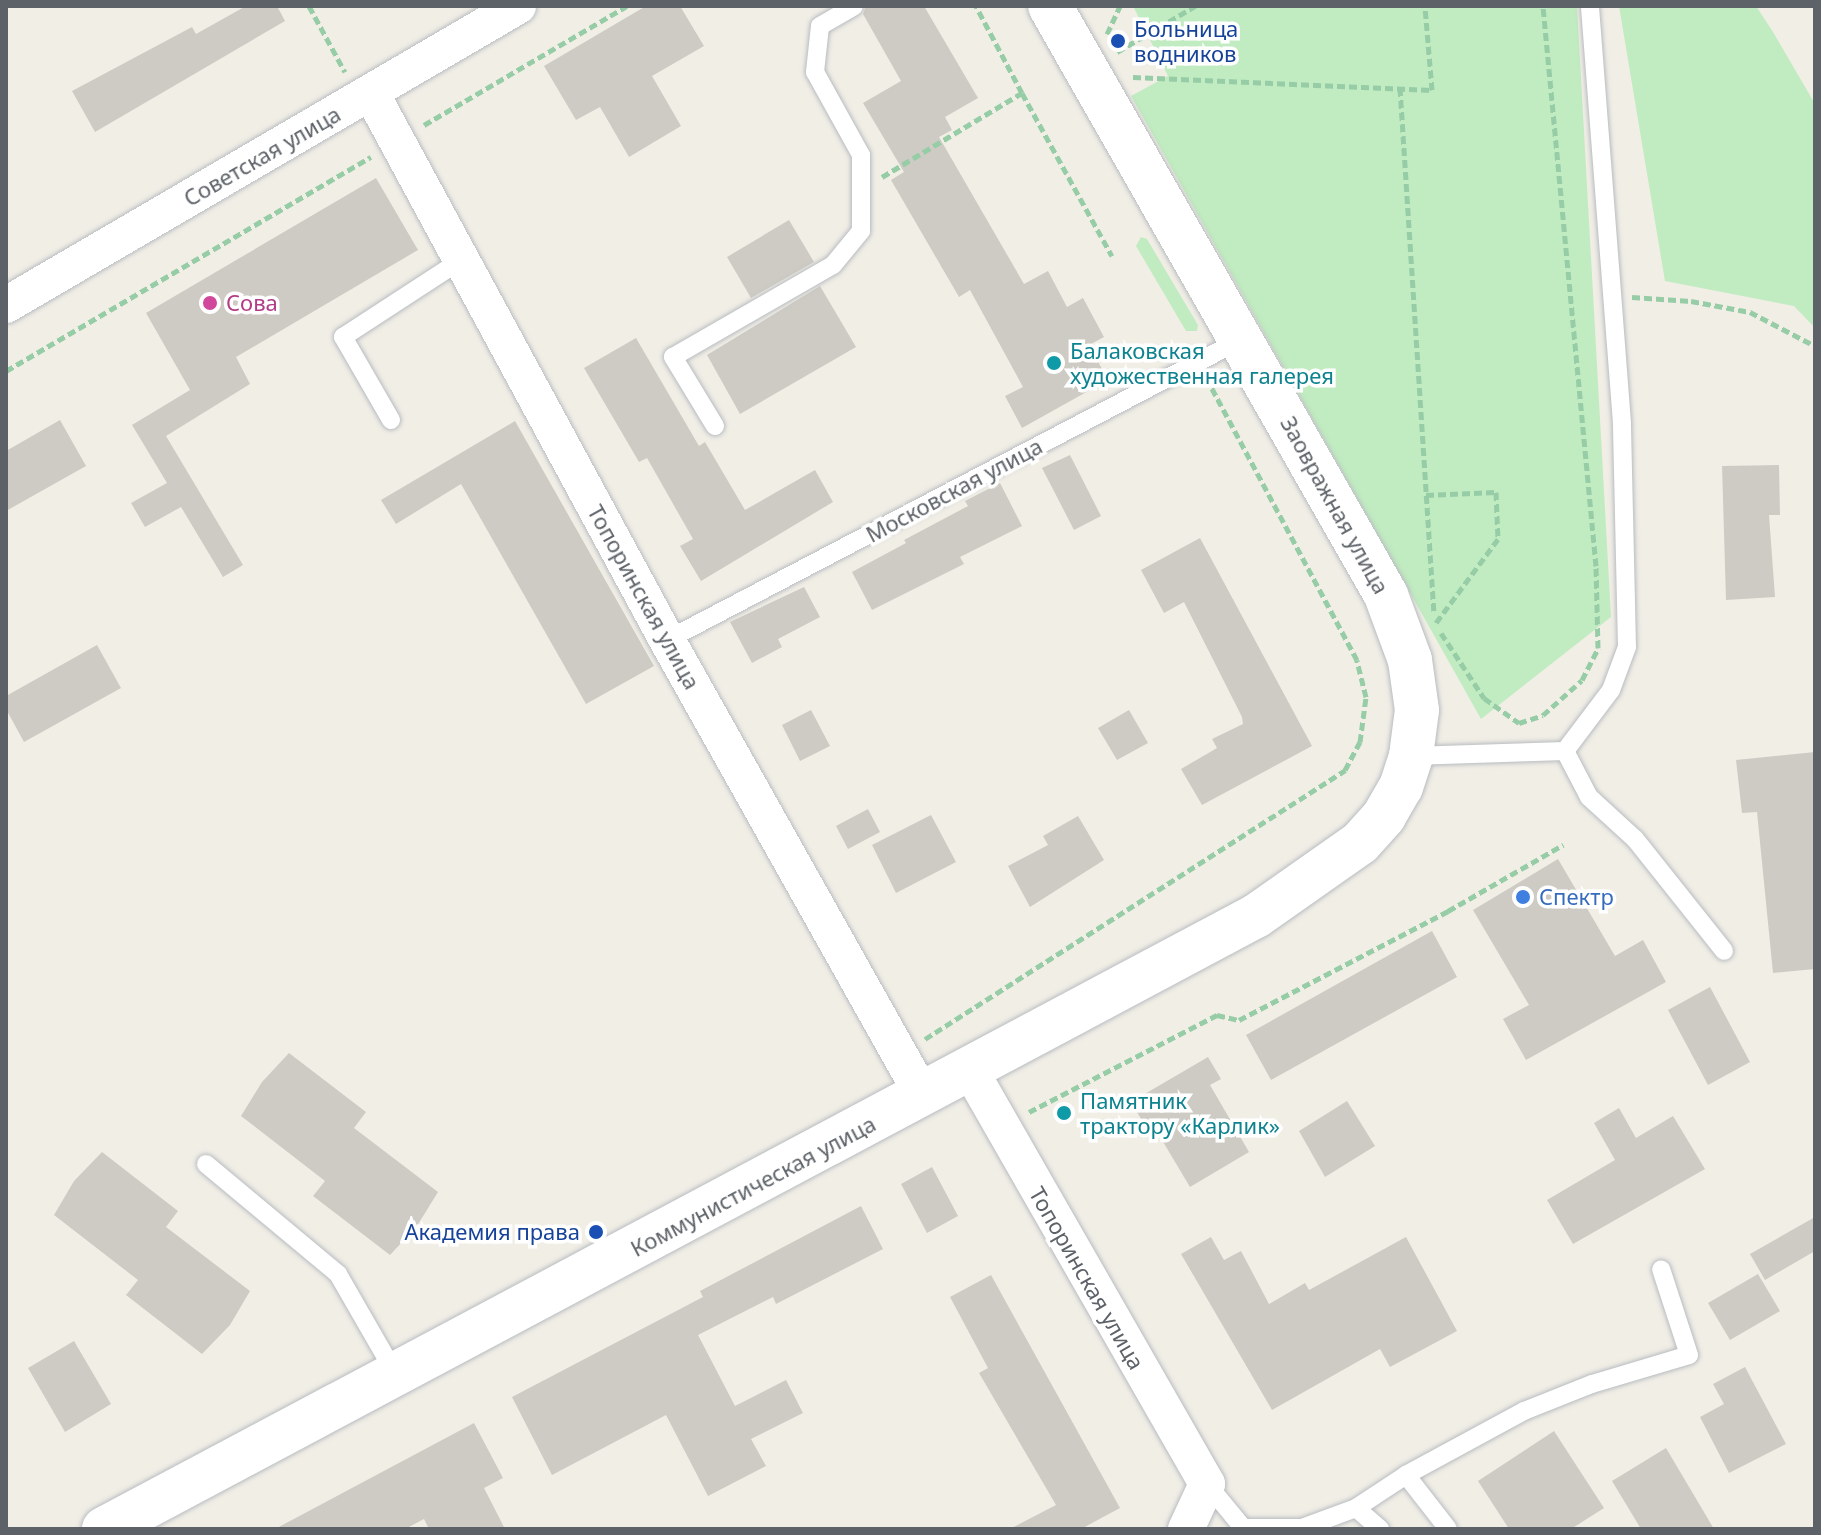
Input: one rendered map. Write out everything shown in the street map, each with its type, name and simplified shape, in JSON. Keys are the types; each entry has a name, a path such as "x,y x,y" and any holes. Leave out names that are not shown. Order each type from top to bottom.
{"main road":[{"name":"Заовражная улица","path":"1050,6 1386,595 1410,660 1417,710 1411,756 1401,787 1384,816"},
{"name":"Коммунистическая улица","path":"104,1529 923,1096 1256,916 1360,843 1384,816"}],"street":[{"name":"Советская улица","path":"6,305 518,6"},
{"name":"Топоринская улица","path":"365,96 397,141 667,640 923,1096"},
{"name":"Топоринская улица","path":"970,1070 1207,1484"},
{"path":"1186,1529 1207,1484"}],"lane":[{"path":"715,426 673,357 833,265 861,231 861,155 815,72 820,26 854,6"},
{"path":"1565,751 1611,690 1627,647 1622,423 1590,6"},
{"path":"391,420 343,337 461,260"},
{"name":"Московская улица","path":"667,640 1242,339"},
{"path":"1411,756 1565,751"},
{"path":"1565,751 1589,797 1635,839 1724,951"},
{"path":"206,1164 338,1274 396,1375"},
{"path":"1207,1484 1244,1528 1302,1528 1356,1508 1406,1475 1524,1411 1592,1384 1689,1355 1661,1269"},
{"path":"1406,1475 1448,1529"},
{"path":"1356,1508 1380,1529"}],"path":[{"path":"309,6 365,96"},
{"path":"6,371 627,6"},
{"path":"976,6 1112,256"},
{"path":"1120,6 1107,34 1140,90"},
{"path":"1117,52 1195,6"},
{"path":"1133,77 1432,90 1425,6"},
{"path":"1427,611 1484,698 1519,723 1543,715 1582,680 1598,648 1596,566 1543,6"},
{"path":"1400,88 1436,640"},
{"path":"861,190 1022,93"},
{"path":"1611,295 1691,301 1750,312 1815,346"},
{"path":"899,1055 1345,770 1360,742 1366,697 1357,660 1198,362"},
{"path":"1426,495 1496,492 1498,539 1435,625"},
{"path":"1000,1127 1217,1015 1239,1020 1448,911 1563,845"}],"green space":[{"path":"1133,6 1577,6 1611,617 1481,719 1131,96 1168,76"},
{"path":"1619,6 1756,6 1773,32 1815,104 1815,328 1794,306 1665,281"},
{"path":"1141,237 1147,239 1198,325 1197,331 1186,331 1136,246"}],"building":[{"path":"246,6 277,6 285,21 95,132 72,91 192,27 196,34"},
{"path":"646,6 680,6 704,46 652,76 681,126 629,157 600,107 576,120 544,66"},
{"path":"866,6 924,6 978,98 945,117 952,130 939,137 1024,284 1048,271 1067,307 1083,298 1104,337 1089,345 1108,380 1022,428 1005,396 1023,387 970,290 959,297 891,180 904,172 863,103 901,81 863,14"},
{"path":"376,178 418,250 236,357 250,384 166,436 243,565 223,577 181,507 145,527 131,503 167,483 132,425 190,390 146,313"},
{"path":"789,220 814,262 751,298 727,257"},
{"path":"820,286 856,347 740,414 707,355"},
{"path":"636,338 699,446 705,442 745,510 815,470 833,502 701,581 680,546 693,539 647,458 639,462 584,368"},
{"path":"60,420 86,466 6,511 6,451"},
{"path":"515,421 654,666 586,704 461,484 396,524 381,500"},
{"path":"1070,455 1101,516 1074,530 1042,468"},
{"path":"1779,465 1780,515 1769,515 1775,597 1726,600 1722,466"},
{"path":"1000,483 1022,526 960,557 964,564 872,610 852,572 968,506 965,501"},
{"path":"1200,538 1312,746 1202,805 1181,769 1217,748 1212,739 1243,724 1242,717 1184,602 1164,613 1141,570"},
{"path":"804,587 820,617 778,639 782,647 752,663 730,622"},
{"path":"97,645 121,688 24,742 6,709 6,696"},
{"path":"811,710 830,746 800,761 782,725"},
{"path":"1129,710 1148,743 1117,760 1098,728"},
{"path":"1815,752 1815,969 1773,973 1757,812 1742,813 1736,760"},
{"path":"868,809 880,832 848,849 836,826"},
{"path":"931,815 956,862 896,893 872,845"},
{"path":"1078,816 1104,860 1030,907 1008,866 1048,845 1043,836"},
{"path":"1558,859 1615,956 1643,940 1666,982 1526,1060 1503,1019 1529,1005 1473,910"},
{"path":"1432,931 1457,977 1271,1080 1246,1035"},
{"path":"1710,987 1750,1062 1708,1085 1668,1010"},
{"path":"289,1053 366,1112 354,1128 438,1192 417,1226 390,1255 313,1196 325,1181 241,1116 262,1082"},
{"path":"1208,1057 1221,1079 1210,1085 1249,1152 1190,1187 1150,1120 1144,1124 1131,1102"},
{"path":"1347,1101 1375,1146 1325,1177 1299,1131"},
{"path":"1619,1108 1636,1138 1673,1116 1705,1169 1573,1244 1547,1200 1615,1160 1594,1123"},
{"path":"102,1152 178,1211 166,1227 250,1291 230,1325 202,1354 126,1295 138,1280 54,1215 74,1181"},
{"path":"932,1167 958,1216 927,1233 901,1184"},
{"path":"861,1206 883,1249 776,1304 773,1297 698,1335 735,1406 786,1380 803,1413 751,1439 766,1466 708,1496 666,1415 552,1475 512,1397 703,1297 700,1291"},
{"path":"1815,1217 1815,1251 1765,1280 1750,1254"},
{"path":"1211,1237 1224,1260 1241,1251 1269,1304 1305,1283 1309,1290 1406,1237 1457,1331 1390,1367 1380,1349 1272,1410 1181,1254"},
{"path":"1758,1274 1780,1311 1730,1340 1708,1303"},
{"path":"991,1275 1120,1508 1081,1529 1010,1529 1056,1505 979,1373 988,1368 950,1297"},
{"path":"74,1341 111,1404 65,1432 28,1368"},
{"path":"1745,1367 1786,1444 1729,1473 1700,1417 1724,1404 1713,1384"},
{"path":"474,1423 503,1478 484,1488 505,1529 429,1529 424,1519 405,1529 275,1529"},
{"path":"1554,1431 1604,1508 1571,1529 1509,1529 1478,1481"},
{"path":"1666,1448 1714,1529 1641,1529 1612,1481"}],"place":[{"name":"Больница водников","path":"1118,41"},
{"name":"Сова","path":"210,303"},
{"name":"Балаковская художественная галерея","path":"1054,363"},
{"name":"Спектр","path":"1523,897"},
{"name":"Памятник трактору «Карлик»","path":"1064,1113"},
{"name":"Академия права","path":"596,1232"}]}
